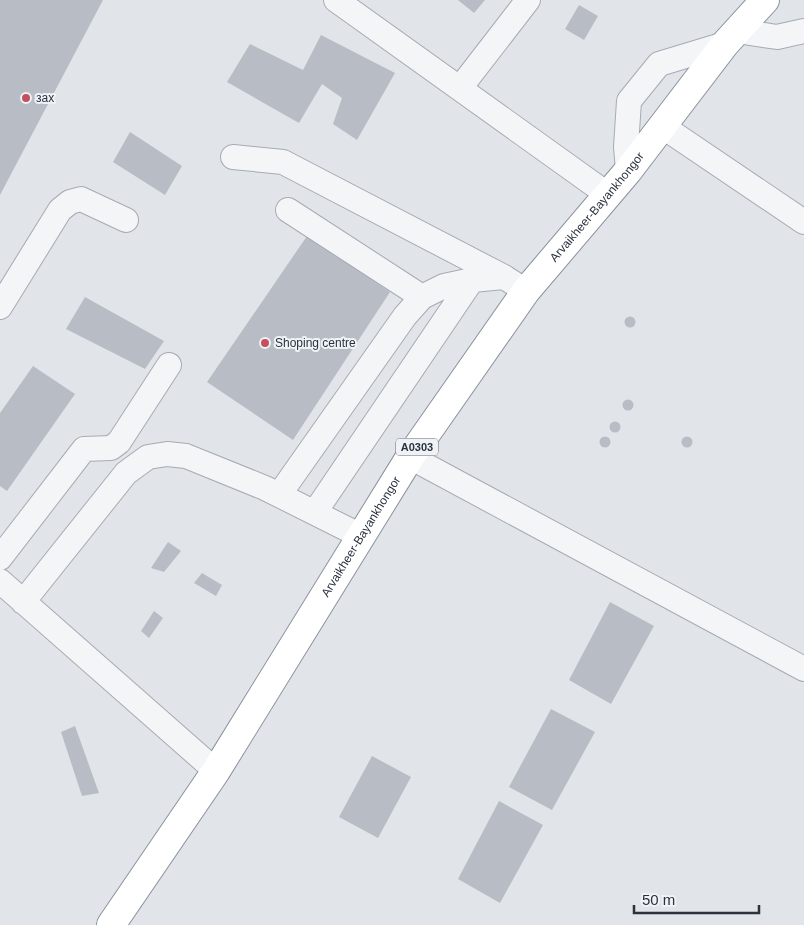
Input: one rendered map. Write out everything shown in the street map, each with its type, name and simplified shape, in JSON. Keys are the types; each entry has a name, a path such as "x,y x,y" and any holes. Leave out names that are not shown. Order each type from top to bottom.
{"highway":[{"name":"Arvaikheer-Bayankhongor","path":"111,925 216,771 515,284 628,171 731,37 765,0"}],"street":[{"path":"336,0 607,194"},
{"path":"460,88 528,0"},
{"path":"628,171 626,147 629,101 659,64 731,37 777,37 804,31"},
{"path":"662,126 804,222"},
{"path":"233,157 283,162 515,284"},
{"path":"0,307 60,210 70,202 82,199 126,220"},
{"path":"288,210 422,297"},
{"path":"279,495 405,316 422,297 444,286 472,280 515,284"},
{"path":"315,512 472,280"},
{"path":"0,558 84,449 111,448 119,442 169,365"},
{"path":"23,602 126,473 148,457 167,454 186,456 279,495 361,536"},
{"path":"410,457 804,670"},
{"path":"0,580 216,771"}],"building":[{"name":"зах","path":"0,0 103,0 0,195"},
{"path":"458,0 485,0 474,13"},
{"path":"579,5 598,16 584,40 565,29"},
{"path":"321,35 395,73 357,140 333,124 342,98 322,84 299,123 227,82 250,44 303,70"},
{"path":"130,132 182,166 165,195 113,162"},
{"path":"307,236 390,292 293,440 207,382"},
{"path":"85,297 164,341 145,369 66,329"},
{"path":"630,316 636,322 630,328 624,322"},
{"path":"33,366 75,394 7,491 0,486 0,413"},
{"path":"628,399 634,405 628,411 622,405"},
{"path":"615,421 621,427 615,433 609,427"},
{"path":"605,436 611,442 605,448 599,442"},
{"path":"687,436 693,442 687,448 681,442"},
{"path":"168,542 181,551 164,572 151,568"},
{"path":"202,573 222,585 216,596 194,583"},
{"path":"610,602 654,626 611,704 569,680"},
{"path":"154,611 163,618 149,638 141,631"},
{"path":"551,709 595,732 552,810 509,787"},
{"path":"75,726 99,793 82,796 61,732"},
{"path":"372,756 411,777 378,838 339,817"},
{"path":"499,801 543,825 500,903 458,879"}],"place":[{"name":"зах","path":"26,98"},
{"name":"Shoping centre","path":"265,343"}]}
